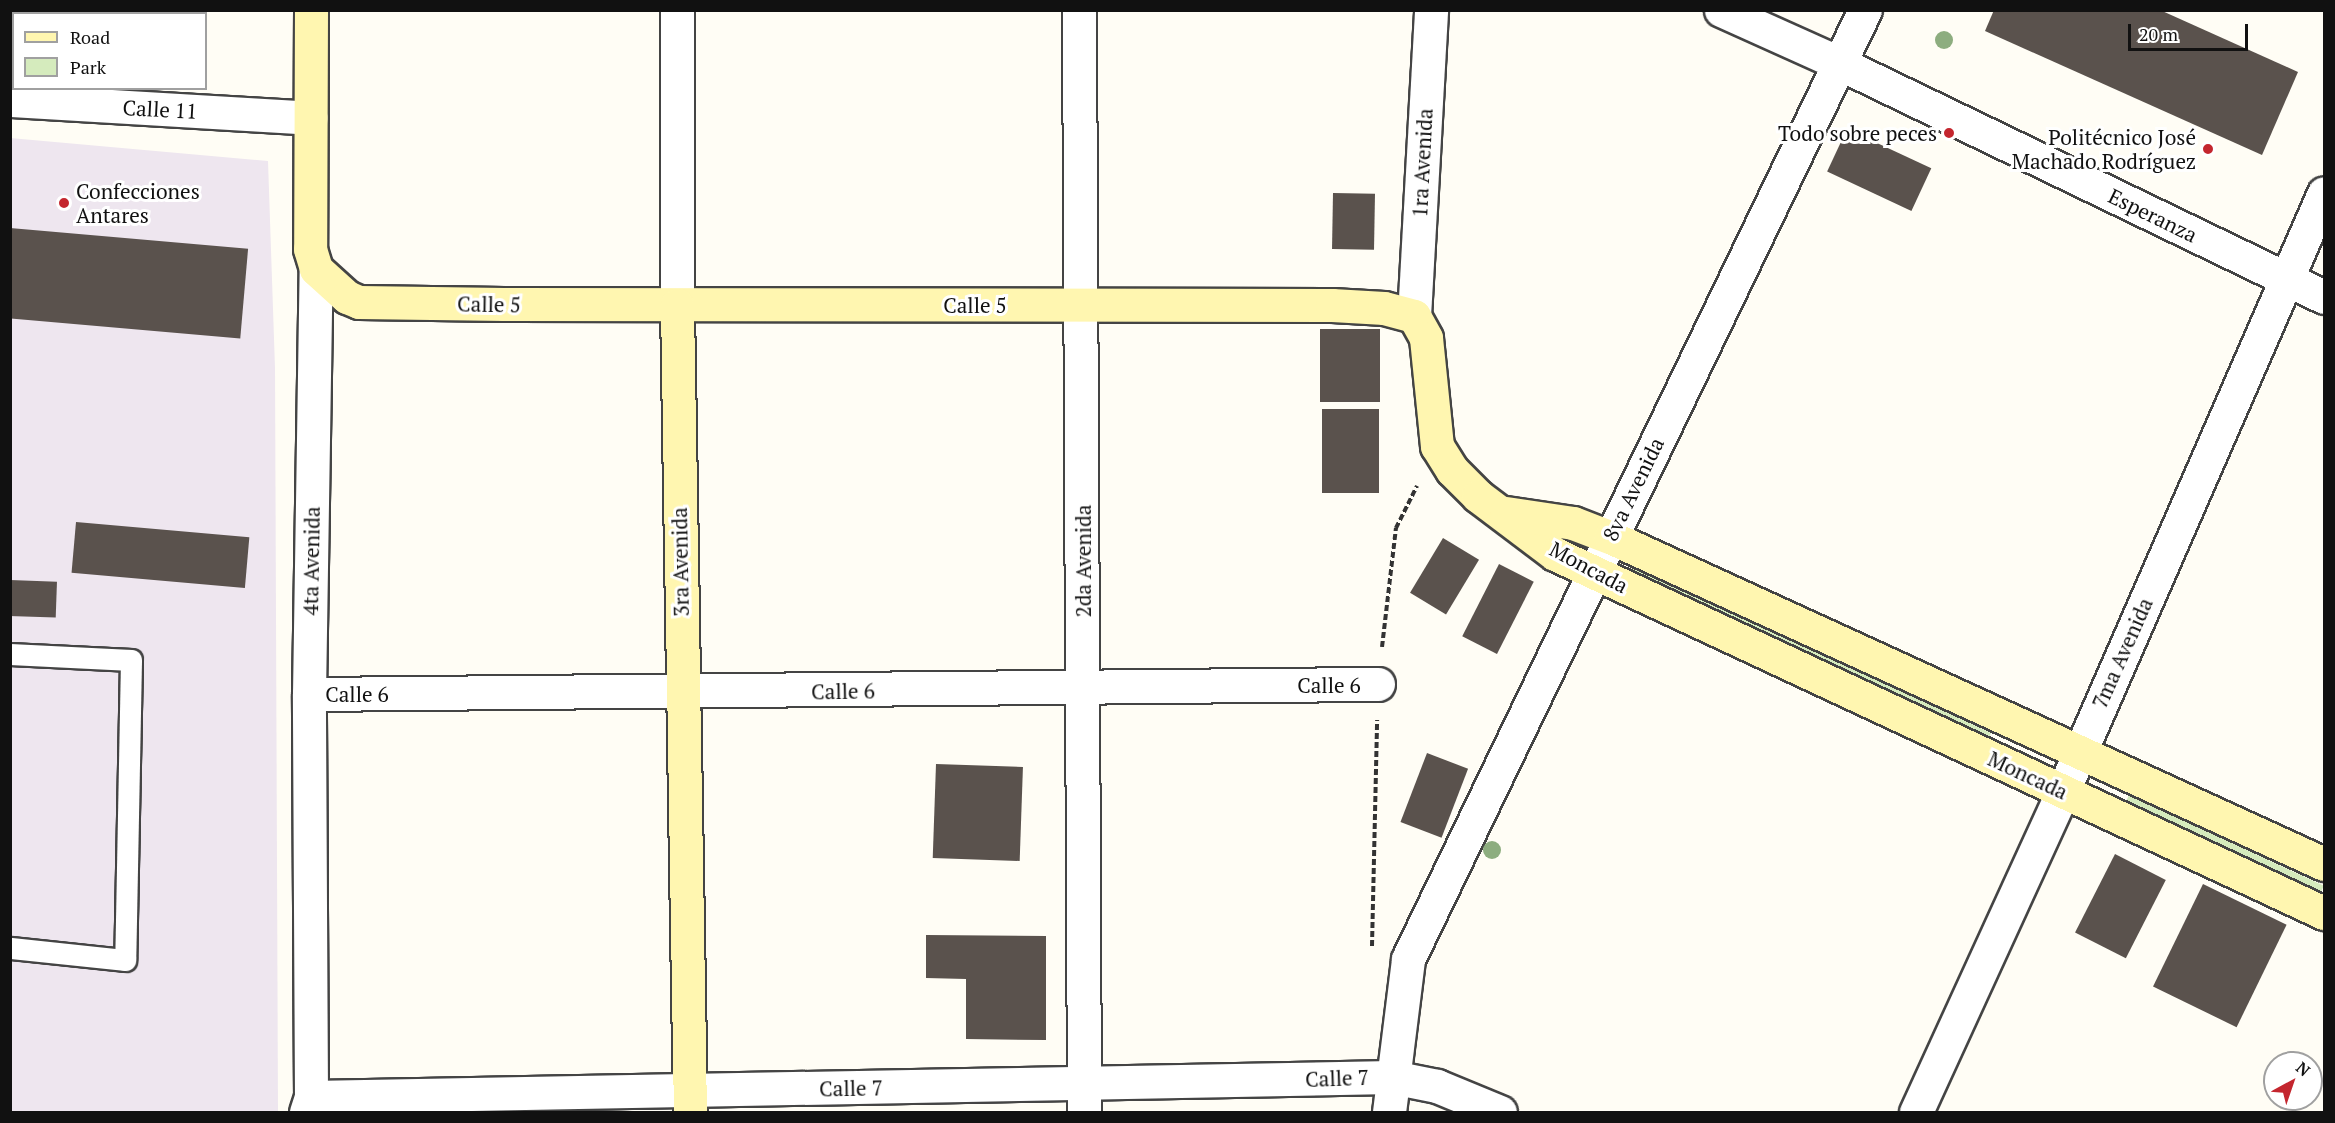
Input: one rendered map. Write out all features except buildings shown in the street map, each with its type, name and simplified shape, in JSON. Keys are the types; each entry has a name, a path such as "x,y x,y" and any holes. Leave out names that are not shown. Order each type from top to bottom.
{"street":[{"name":"4ta Avenida","path":"308,1105 309,694 316,269 310,249 311,10"},
{"name":"3ra Avenida","path":"677,10 677,305 690,1101"},
{"name":"2da Avenida","path":"1079,10 1082,305 1083,1099"},
{"name":"1ra Avenida","path":"1414,316 1431,10"},
{"name":"Esperanza","path":"1721,10 1841,64 2325,297"},
{"name":"8va Avenida","path":"1392,1077 1408,959 1610,537 1841,64 1865,10"},
{"name":"Calle 11","path":"10,100 310,118"},
{"name":"7ma Avenida","path":"1916,1113 2063,791 2078,752 2325,193"},
{"name":"Calle 5","path":"316,269 334,289 359,302 677,305 1332,305 1384,308 1414,316"},
{"path":"1414,316 1426,338 1437,446 1452,470 1478,496 1506,513"},
{"name":"Moncada","path":"1506,513 1573,523 1610,537 2325,864"},
{"name":"Moncada","path":"1506,513 1555,554 2325,913"},
{"name":"Calle 6","path":"309,694 682,694 1083,686 1378,684"},
{"path":"1389,1113 1392,1077"},
{"name":"Calle 7","path":"308,1105 1083,1099 1392,1077 1437,1086 1500,1113"}],"lane":[{"path":"10,654 130,660 125,960 10,948"}],"path":[{"path":"1371,954 1378,684 1396,528 1437,446"}],"shaded area":[{"path":"10,138 268,161 275,368 278,1112 11,1112"}],"green space":[{"path":"1633,566 1991,733 1988,740 1630,573"},
{"path":"2129,795 2324,886 2320,893 2126,802"}],"place":[{"name":"Todo sobre peces","path":"1949,133"},
{"name":"Politécnico José Machado Rodríguez","path":"2208,149"},
{"name":"Confecciones Antares","path":"64,203"}]}
